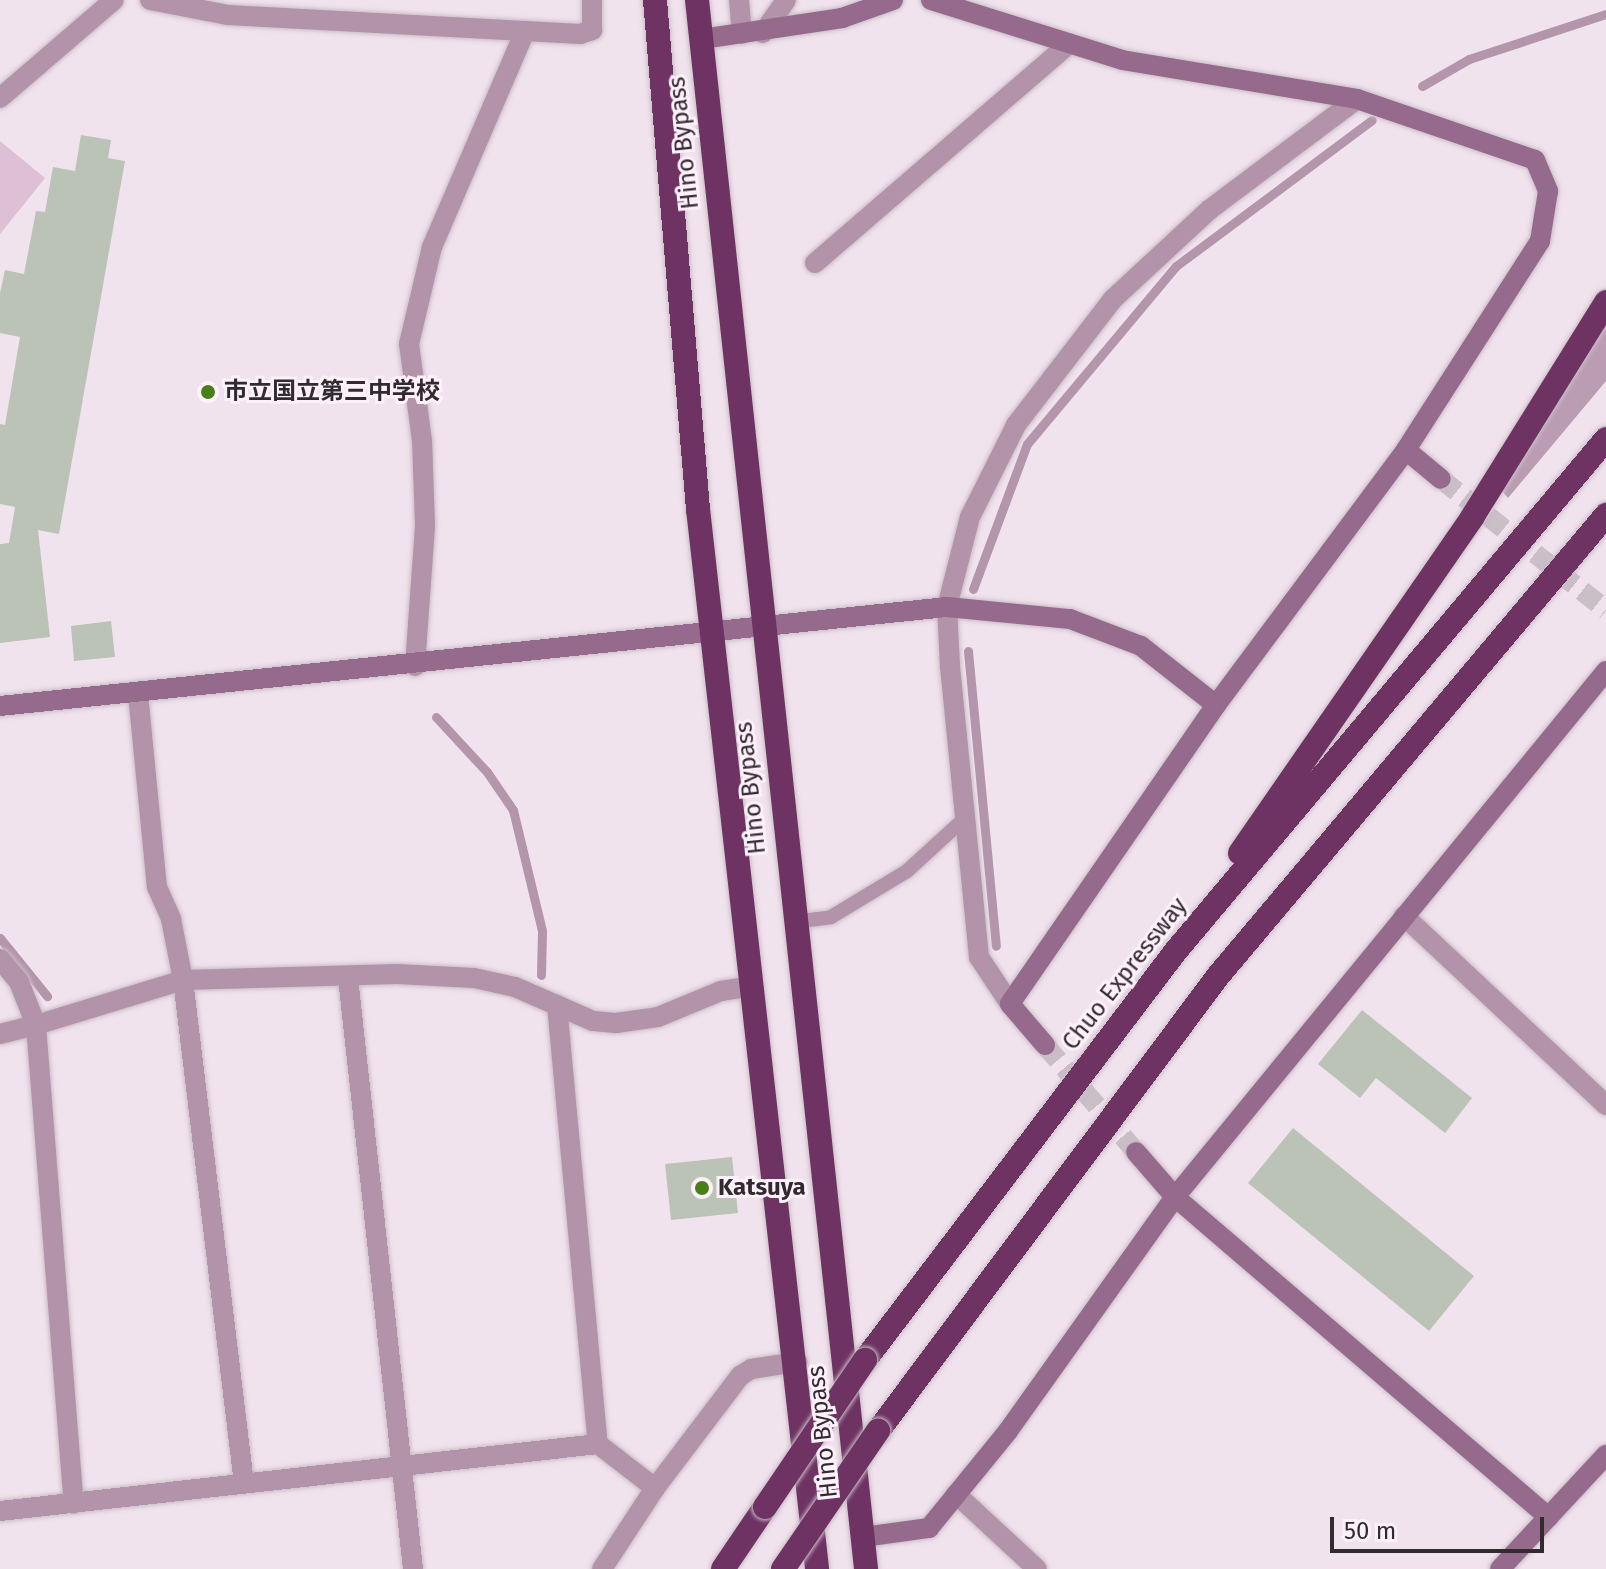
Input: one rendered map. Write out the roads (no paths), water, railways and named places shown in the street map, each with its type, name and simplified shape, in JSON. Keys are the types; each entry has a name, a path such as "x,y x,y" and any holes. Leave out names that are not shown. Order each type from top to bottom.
{"highway":[{"name":"Hino Bypass","path":"655,0 673,255 712,634 797,1362 817,1569"},
{"name":"Hino Bypass","path":"697,0 793,922 866,1569"},
{"path":"1175,952 1473,516 1606,302"},
{"name":"Chuo Expressway","path":"723,1569 865,1360 1175,952 1606,439"},
{"path":"783,1569 878,1431 1218,976 1606,515"}],"street":[{"path":"0,98 114,0"},
{"path":"150,0 228,15 525,31 592,30 592,0"},
{"path":"739,0 742,34"},
{"path":"763,33 786,0"},
{"path":"702,39 763,33 842,18 893,0"},
{"path":"931,0 1122,60 1357,99 1535,160 1548,191 1540,241 1406,450 1216,705 1010,1004"},
{"path":"415,666 425,525 422,441 409,344 432,247 525,31"},
{"path":"815,263 1069,44"},
{"path":"1045,1045 1010,1004 979,957 947,607 970,517 1016,425 1113,299 1209,210 1357,99"},
{"path":"1406,450 1441,479"},
{"path":"0,706 415,666 947,607 1084,624 1141,646 1216,705"},
{"path":"863,1537 929,1528 1008,1431 1175,1197 1606,671"},
{"path":"138,694 157,887 171,919 183,980 244,1483"},
{"path":"1404,916 1606,1105"},
{"path":"0,959 19,982 36,1025 74,1503"},
{"path":"348,978 413,1569"},
{"path":"0,1034 183,980 474,978 515,987 593,1021 636,1021 721,991 751,986"},
{"path":"557,1005 598,1444"},
{"path":"1136,1152 1175,1197 1549,1517"},
{"path":"602,1569 655,1488 740,1376 751,1369 797,1362"},
{"path":"0,1511 598,1444 655,1488"},
{"path":"1500,1569 1606,1455"},
{"path":"956,1494 1037,1569"}],"lane":[{"path":"793,922 831,917 907,871 964,819"}],"waterway":[{"path":"1422,86 1469,59 1606,14"},
{"path":"973,589 1027,444 1176,266 1372,120"},
{"path":"968,651 996,946"},
{"path":"436,717 487,772 513,810 542,931 541,975"},
{"path":"0,938 47,996"}],"tunnel":[{"path":"1441,479 1606,610"},
{"path":"1045,1045 1136,1152"}],"place":[{"name":"市立国立第三中学校","path":"208,392"},
{"name":"Katsuya","path":"702,1188"}]}
